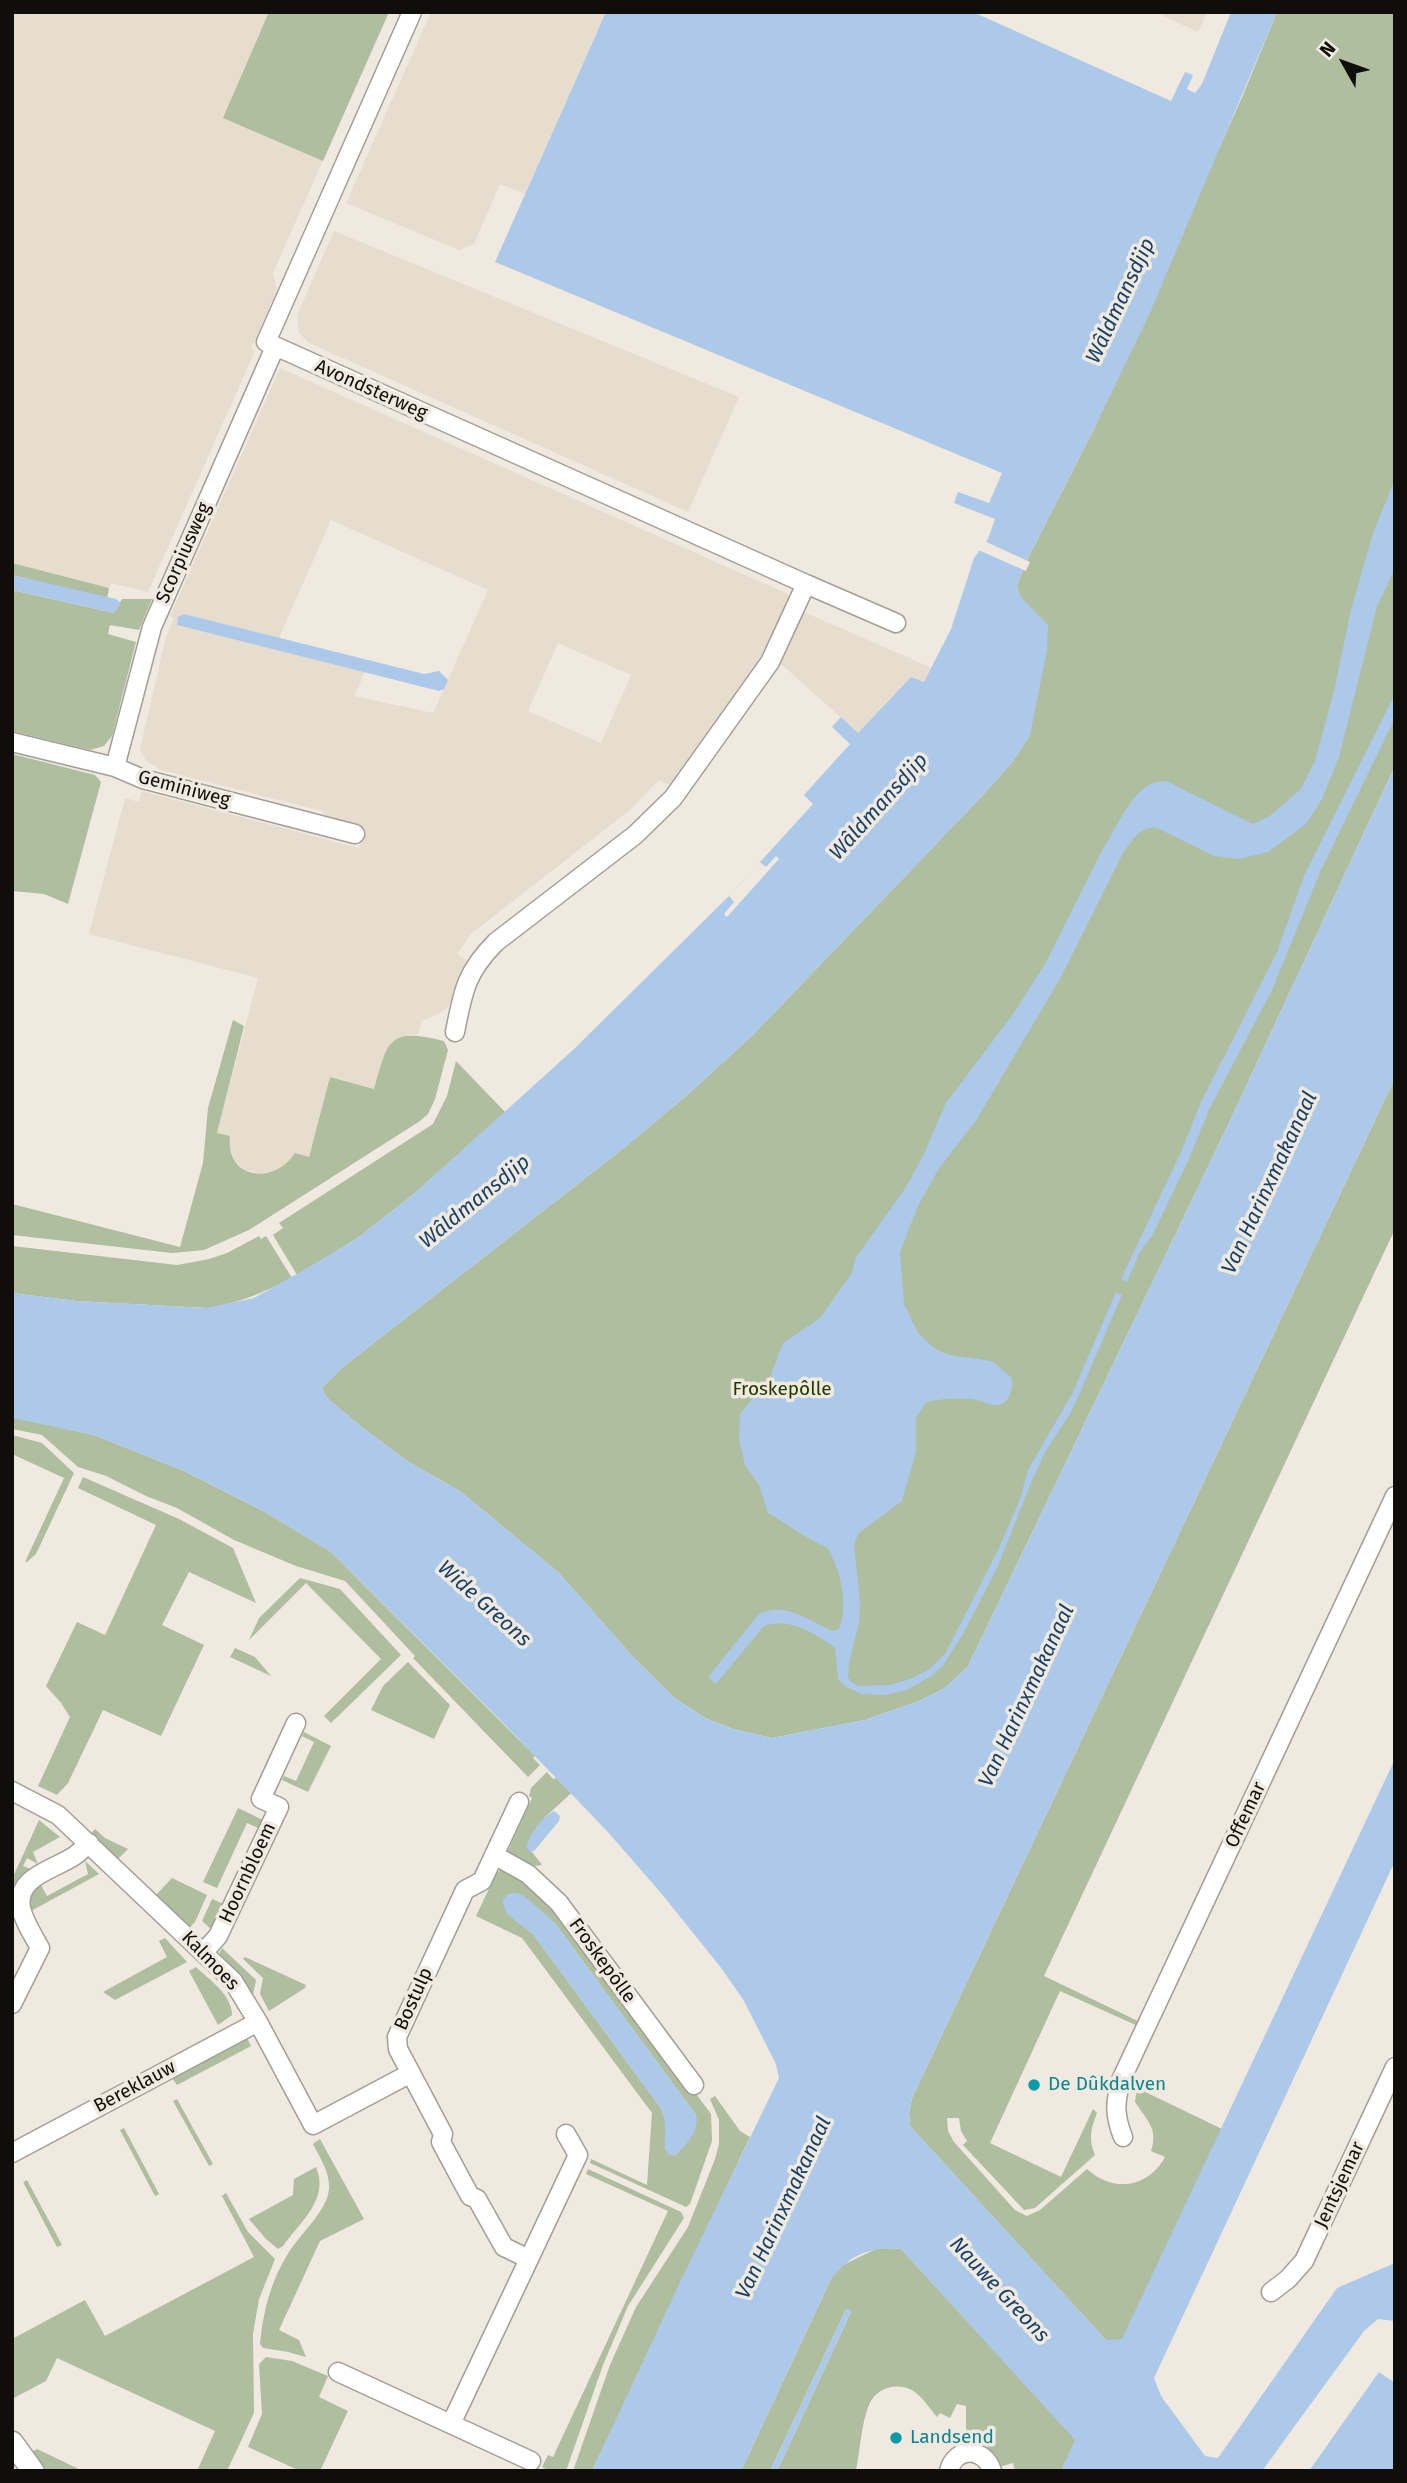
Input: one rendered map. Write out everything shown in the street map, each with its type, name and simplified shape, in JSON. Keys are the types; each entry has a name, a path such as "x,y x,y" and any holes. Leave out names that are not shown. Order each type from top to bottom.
{"street":[{"path":"275,346 266,342 412,12"},
{"name":"Avondsterweg","path":"275,346 896,623"},
{"name":"Scorpiusweg","path":"114,767 152,627 275,346"},
{"path":"455,1032 464,988 483,955 496,942 635,835 673,798 769,662 806,584"},
{"name":"Geminiweg","path":"12,742 114,767 143,779 355,834"},
{"name":"Offemar","path":"1123,2137 1117,2121 1115,2103 1122,2080 1395,1496"},
{"name":"Hoornbloem","path":"204,1952 218,1936 279,1807 261,1799 296,1723"},
{"name":"Kalmoes","path":"12,1791 51,1810 233,1981 313,2124 411,2073"},
{"name":"Bostulp","path":"519,1802 482,1881 465,1890 397,2037 398,2049 443,2134 441,2143 470,2196 477,2199 504,2247 529,2259"},
{"path":"12,2004 40,1948 20,1904 24,1888 32,1879 76,1855 89,1843"},
{"name":"Froskepôlle","path":"494,1856 528,1874 559,1903 694,2085"},
{"name":"Bereklauw","path":"12,2152 258,2022"},
{"name":"Jentsjemar","path":"1271,2292 1288,2279 1304,2261 1395,2067"},
{"path":"451,2424 578,2155 566,2134"},
{"path":"338,2372 531,2461"},
{"path":"12,2444 19,2471"},
{"path":"12,2444 33,2471"},
{"path":"949,2471 958,2455 972,2452 985,2457 992,2471"}],"shaded area":[{"path":"12,12 389,12 273,273 277,290 251,348 255,351 148,592 111,583 107,598 12,575"},
{"path":"431,12 606,12 525,194 500,184 474,244 459,250 346,203"},
{"path":"1155,12 1207,12 1198,32"},
{"path":"334,231 739,397 688,512 309,343 299,333 297,315"},
{"path":"280,368 788,594 789,598 789,605 761,662 672,786 659,780 630,810 471,934 457,954 469,962 448,1007 422,1021 418,1034 410,1035 382,1061 374,1089 330,1077 309,1157 291,1161 279,1171 265,1175 246,1170 235,1161 229,1146 230,1136 217,1133 258,978 89,934 125,798 139,802 142,791 359,848 364,827 329,818 322,811 161,770 146,761 140,749 166,637 174,618 170,616","holes":["331,520 488,590 433,713 354,696 365,672 177,625 178,617 184,614 279,638","558,643 631,675 601,743 528,711"]},
{"path":"804,612 932,668 924,683 911,677 858,733 780,663"}],"green space":[{"path":"269,12 389,12 323,161 223,118"},
{"name":"Froskepôlle","path":"1277,12 1395,12 1395,766 1227,1127 968,1666 945,1688 919,1701 865,1720 772,1738 733,1729 705,1718 676,1699 634,1658 558,1572 461,1492 409,1462 364,1429 327,1398 322,1388 343,1367 624,1148 686,1096 753,1035 1013,761 1030,735 1029,607 1019,595 1017,585 1094,429 1243,95"},
{"path":"12,563 109,588 107,598 12,575"},
{"path":"12,590 114,613 122,599 152,599 139,630 110,625 108,634 136,642 112,736 104,746 90,750 12,731"},
{"path":"12,754 95,775 101,782 68,904 44,894 12,891"},
{"path":"233,1020 244,1026 217,1133 230,1136 230,1150 235,1161 243,1169 253,1173 275,1170 286,1164 295,1153 309,1157 330,1077 374,1089 388,1049 393,1041 401,1037 425,1037 444,1041 448,1050 435,1099 428,1114 420,1121 249,1230 204,1250 172,1253 12,1235 12,1204 180,1247 203,1163 208,1108"},
{"path":"456,1061 505,1112 415,1193 356,1239 297,1275 273,1235 283,1228 279,1223 433,1124 447,1096"},
{"path":"1395,1078 1395,1229 1044,1976 1140,2022 1138,2026 1060,1991 990,2143 1061,2177 1093,2109 1097,2113 1091,2134 1095,2155 1035,2208 1024,2210 963,2145 967,2141 961,2131 959,2118 947,2118 948,2131 954,2142 1015,2210 1027,2216 1040,2210 1087,2169 1108,2182 1129,2184 1140,2181 1158,2167 1165,2157 1151,2151 1152,2130 1135,2102 1137,2088 1222,2129 1122,2340 1106,2340 910,2126 912,2098"},
{"path":"259,1236 261,1239 266,1236 292,1278 251,1297 219,1306 207,1308 76,1301 12,1293 12,1246 177,1265 227,1253"},
{"path":"12,1417 94,1435 184,1471 265,1512 331,1552 535,1756 533,1758 540,1765 528,1777 413,1658 415,1656 345,1581 296,1566 234,1540 177,1508 106,1476 78,1467 42,1435 12,1429"},
{"path":"12,1435 42,1443 74,1473 36,1554 27,1562 64,1478 12,1454"},
{"path":"83,1477 179,1519 233,1548 256,1603 189,1572 162,1625 204,1645 161,1736 103,1710 68,1783 57,1795 38,1786 70,1717 46,1686 77,1622 105,1635 156,1525 78,1488"},
{"path":"300,1578 340,1589 401,1655 331,1723 324,1716 381,1659 306,1583 249,1640 259,1618"},
{"path":"235,1648 255,1657 271,1676 230,1657"},
{"path":"408,1662 450,1705 434,1739 371,1710 383,1686"},
{"path":"304,1732 331,1746 308,1792 282,1780 284,1776 296,1781 314,1742 302,1736"},
{"path":"547,1772 571,1793 543,1819 533,1834 530,1852 542,1865 525,1867 508,1854 508,1851 532,1798 529,1796 531,1788"},
{"path":"238,1808 263,1820 258,1828 247,1823 217,1888 203,1882"},
{"path":"39,1820 60,1837 33,1852 38,1864 27,1858 23,1866 31,1869 20,1877 12,1892 12,1879"},
{"path":"95,1829 105,1838 128,1849 118,1859 91,1833"},
{"path":"85,1861 99,1874 31,1911 30,1898 37,1887 41,1885 47,1896 88,1874"},
{"path":"501,1869 540,1889 604,1978 609,1978 711,2114 712,2141 690,2204 686,2207 590,2163 591,2159 647,2185 652,2113 522,1938 476,1916","holes":["507,1913 554,1922 696,2115 665,2149 665,2122 660,2107 533,1934"]},
{"path":"172,1878 207,1895 190,1927 156,1895"},
{"path":"212,1899 224,1904 212,1930 202,1921"},
{"path":"165,1938 187,1962 115,2000 103,1992 167,1957 159,1941"},
{"path":"222,1948 256,1980 253,1995 240,1976 219,1954"},
{"path":"245,1957 306,1985 305,1988 269,2011 260,1994 263,1978 243,1959"},
{"path":"196,1967 219,1988 231,2008 232,2015 218,2025 189,1971"},
{"path":"247,2038 251,2046 177,2085 172,2078"},
{"path":"715,2096 740,2131 750,2137 592,2471 573,2471 610,2365 636,2307 688,2227 715,2159 719,2144 719,2120 710,2099"},
{"path":"177,2099 213,2164 209,2166 173,2101"},
{"path":"124,2128 159,2194 155,2196 120,2130"},
{"path":"320,2139 364,2219 320,2241 279,2330 299,2340 306,2357 263,2348 260,2344 263,2320 277,2274 289,2252 319,2214 327,2197 328,2177 313,2144"},
{"path":"316,2167 319,2189 316,2200 305,2219 278,2249 249,2219 293,2195 294,2179"},
{"path":"588,2169 681,2212 684,2218 628,2306 603,2365 566,2471 549,2471 542,2467 548,2455 553,2457 668,2211 586,2174"},
{"path":"27,2180 62,2245 57,2247 23,2182"},
{"path":"226,2193 248,2232 275,2259 259,2299 253,2334 254,2413 227,2471 197,2471 215,2431 57,2358 46,2381 12,2399 12,2339 85,2300 105,2336 254,2257 222,2196"},
{"path":"878,2248 901,2249 1076,2440 1061,2471 1015,2471 1013,2463 999,2467 987,2450 966,2444 966,2406 957,2404 950,2418 940,2413 937,2417 915,2392 895,2387 882,2390 869,2405 862,2429 856,2471 777,2471 851,2312 846,2309 770,2471 741,2471 832,2277 843,2265"},
{"path":"266,2357 292,2361 328,2376 319,2397 348,2411 320,2471 300,2471 248,2447 262,2414 259,2364"},
{"path":"37,2449 83,2471 42,2471 32,2452"}],"water":[{"path":"606,12 973,12 1171,101 1185,72 1193,75 1187,89 1195,93 1202,84 1231,12 1277,12 1150,313 1017,585 1019,595 1048,625 1047,650 1030,735 1013,761 753,1035 686,1096 624,1148 343,1367 322,1388 327,1398 364,1429 409,1462 461,1492 558,1572 634,1658 676,1699 705,1718 733,1729 772,1738 865,1720 919,1701 945,1688 968,1666 1227,1127 1395,766 1395,1078 912,2098 909,2113 910,2126 1106,2340 1122,2339 1395,1759 1395,1861 1154,2378 1161,2396 1205,2456 1218,2458 1337,2288 1395,2263 1395,2321 1378,2319 1364,2331 1262,2471 1061,2471 1075,2440 901,2249 880,2249 855,2257 832,2277 741,2471 592,2471 779,2078 776,2064 744,2001 661,1893 607,1831 331,1552 265,1512 184,1471 94,1435 12,1418 12,1293 76,1301 207,1308 254,1298 356,1239 415,1193 574,1049 729,896 813,804 804,795 850,744 832,727 841,717 858,733 911,677 924,682 951,629 974,558 988,539 995,519 954,503 958,492 989,503 1002,473 495,262"},
{"path":"1395,479 1395,569 1377,606 1339,757 1322,799 1306,824 1268,852 1239,859 1214,856 1157,828 1146,829 1134,838 1124,851 1061,977 977,1119 938,1170 918,1206 900,1252 904,1304 918,1333 934,1348 949,1355 992,1361 1012,1378 1012,1388 1006,1401 998,1405 964,1399 926,1402 916,1418 916,1452 902,1501 859,1533 854,1544 860,1602 859,1623 848,1677 858,1686 890,1685 913,1678 929,1669 945,1654 999,1548 1020,1499 1028,1470 1072,1394 1116,1292 1122,1295 1080,1393 1070,1414 1045,1452 998,1566 963,1634 944,1664 933,1675 907,1690 886,1695 862,1694 846,1687 838,1679 835,1648 800,1628 781,1623 772,1624 763,1627 716,1684 708,1677 758,1615 768,1611 787,1611 833,1631 839,1629 843,1609 839,1577 828,1548 768,1513 759,1485 745,1465 739,1440 740,1414 770,1377 783,1343 820,1318 852,1273 855,1259 906,1187 946,1103 1013,1014 1045,964 1103,849 1135,796 1151,784 1166,781 1253,824 1271,815 1301,789 1315,761 1334,691 1351,610 1373,533"},
{"path":"12,575 116,599 121,603 114,613 12,590"},
{"path":"184,614 424,674 439,671 448,680 444,689 439,691 177,625 178,617"},
{"path":"1395,694 1395,718 1321,870 1273,988 1210,1108 1188,1161 1127,1282 1121,1279 1181,1152 1200,1104 1277,952 1304,876"},
{"path":"554,1811 560,1816 559,1821 534,1851 530,1852 526,1846 531,1836 541,1821"},
{"path":"508,1894 523,1895 554,1922 696,2115 694,2132 688,2143 675,2156 668,2154 666,2149 665,2121 660,2107 533,1934 506,1910 503,1899"},
{"path":"849,2308 851,2312 777,2471 770,2471 846,2309"},
{"path":"1379,2372 1395,2383 1395,2471 1309,2471"}],"pier":[{"path":"982,540 1030,562 1026,571 976,549"},
{"path":"776,856 779,859 727,917 724,914 734,902 729,896 760,862 766,867"}],"place":[{"name":"De Dûkdalven","path":"1034,2085"},
{"name":"Landsend","path":"896,2438"}],"water label":[{"name":"Wâldmansdjip","path":"1121,301"},
{"name":"Wâldmansdjip","path":"879,807"},
{"name":"Van Harinxmakanaal","path":"1270,1183"},
{"name":"Wâldmansdjip","path":"475,1202"},
{"name":"Wide Greons","path":"484,1604"},
{"name":"Van Harinxmakanaal","path":"1027,1696"},
{"name":"Van Harinxmakanaal","path":"784,2208"},
{"name":"Nauwe Greons","path":"999,2290"}]}
